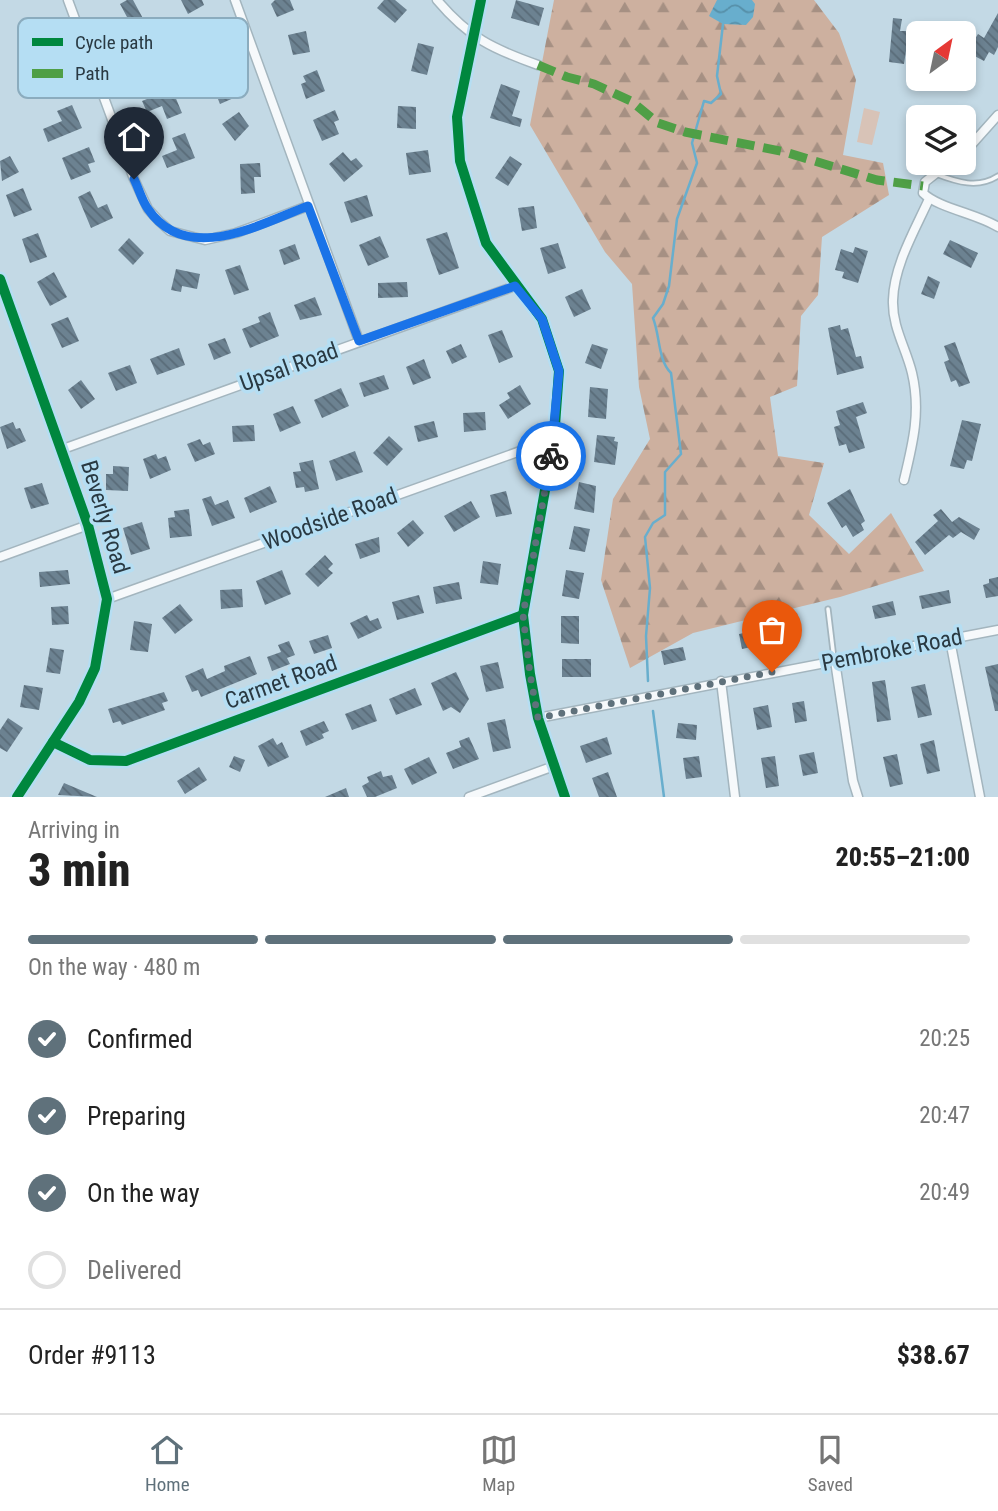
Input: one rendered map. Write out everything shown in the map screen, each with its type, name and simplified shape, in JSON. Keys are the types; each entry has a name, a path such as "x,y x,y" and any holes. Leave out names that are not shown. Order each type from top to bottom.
{"street":[{"path":"68,0 75,18"},
{"path":"235,0 241,18"},
{"path":"438,0 487,46 538,65"},
{"path":"481,0 457,117 460,161 486,243 515,286 542,319 559,371 554,439 523,615 538,718 565,797"},
{"path":"248,37 359,341"},
{"path":"104,98 148,209 170,230 205,240 236,233 308,206"},
{"path":"976,140 998,115"},
{"path":"933,175 923,186 929,199 998,227"},
{"path":"904,480 918,421 912,371 895,323 893,300 897,275 929,199"},
{"name":"Beverly Road","path":"0,279 88,524 107,599 95,668 79,702 17,797"},
{"name":"Upsal Road","path":"62,449 515,286"},
{"name":"Woodside Road","path":"107,599 554,439"},
{"path":"0,557 88,524"},
{"name":"Carmet Road","path":"53,742 90,760 126,761 523,615"},
{"name":"Pembroke Road","path":"538,718 998,630"},
{"path":"950,640 980,797"},
{"path":"835,661 853,781 858,797"},
{"path":"721,681 735,797"},
{"path":"468,797 554,766"}],"lane":[{"path":"938,175 975,184 988,182 998,176"},
{"path":"828,609 835,661"}],"shaded area":[{"path":"864,108 880,112 872,145 857,142"}],"green space":[{"path":"554,0 814,0 839,33 856,80 843,155 883,163 889,195 822,237 818,295 801,316 797,386 770,397 778,456 824,463 809,515 849,554 891,513 924,571 840,597 693,633 630,668 601,580 613,499 650,439 639,387 632,284 605,252 530,125"}],"water":[{"path":"717,0 752,0 755,4 753,17 746,25 723,24 709,16"}],"building":[{"path":"133,0 143,18 125,18 120,4"},
{"path":"181,0 202,0 204,5 188,14"},
{"path":"275,0 290,0 294,10 277,17 271,4"},
{"path":"384,0 395,0 407,10 395,23 377,8"},
{"path":"516,0 544,8 539,26 511,18"},
{"path":"998,13 998,47 994,55 989,52 984,61 976,57 976,37 978,34 984,38"},
{"path":"893,18 902,19 900,31 906,31 904,64 889,62"},
{"path":"306,31 310,52 293,55 288,35"},
{"path":"418,43 434,47 427,75 411,71"},
{"path":"317,70 325,91 306,99 301,84 306,82 303,76"},
{"path":"501,84 520,91 512,116 522,119 520,127 490,118"},
{"path":"150,98 176,98 182,113 167,119 162,106 147,112 142,101"},
{"path":"218,98 234,98 220,104"},
{"path":"72,105 82,128 48,142 43,129 62,121 57,111"},
{"path":"398,106 416,107 416,129 397,128"},
{"path":"335,110 339,120 334,122 339,134 322,141 313,120"},
{"path":"239,112 249,126 235,141 222,124"},
{"path":"185,133 195,158 167,168 162,156 177,150 172,138"},
{"path":"89,147 95,162 88,164 91,172 71,180 62,158"},
{"path":"428,150 431,172 409,175 406,153"},
{"path":"343,152 351,161 356,158 363,166 344,182 329,164"},
{"path":"10,156 19,172 2,181 0,161"},
{"path":"510,156 522,164 508,186 495,178"},
{"path":"260,163 261,177 254,177 255,193 241,194 240,164"},
{"path":"23,188 32,210 14,217 6,195"},
{"path":"90,191 98,208 107,204 113,218 91,228 78,197"},
{"path":"367,195 373,216 351,223 344,202"},
{"path":"534,206 537,228 522,231 518,208"},
{"path":"447,232 459,268 439,275 426,239"},
{"path":"38,233 47,257 30,263 22,239"},
{"path":"380,236 389,257 368,266 359,245"},
{"path":"129,238 144,253 133,265 118,250"},
{"path":"950,240 978,253 971,268 943,254"},
{"path":"558,243 566,268 548,274 540,248"},
{"path":"295,244 300,259 284,265 279,250"},
{"path":"855,247 868,251 858,283 842,278 844,272 835,270 841,249 853,253"},
{"path":"240,265 249,290 234,295 225,270"},
{"path":"176,269 200,274 197,289 182,286 181,292 171,290"},
{"path":"54,272 67,297 50,306 37,282"},
{"path":"928,276 940,282 934,299 921,294"},
{"path":"407,282 408,297 378,298 378,283"},
{"path":"582,289 591,309 574,317 565,297"},
{"path":"315,297 322,315 300,320 294,305"},
{"path":"270,312 279,336 250,348 242,329 260,322 258,317"},
{"path":"68,317 79,341 62,348 51,324"},
{"path":"840,325 841,330 848,328 856,357 861,356 864,368 837,375 828,328"},
{"path":"502,330 513,357 499,363 488,335"},
{"path":"225,338 231,353 214,360 208,344"},
{"path":"955,342 970,383 959,387 956,380 951,382 944,362 949,360 944,346"},
{"path":"461,344 467,357 452,364 446,351"},
{"path":"592,344 608,349 601,369 585,363"},
{"path":"179,348 185,365 157,375 150,359"},
{"path":"424,359 431,378 413,385 406,367"},
{"path":"130,365 137,383 116,391 108,373"},
{"path":"384,375 389,389 364,397 359,383"},
{"path":"81,380 95,399 81,409 68,390"},
{"path":"520,385 531,404 508,419 499,405 510,398 507,393"},
{"path":"590,387 608,389 606,419 588,417"},
{"path":"341,388 349,406 322,418 314,400"},
{"path":"863,402 867,413 856,417 865,448 849,453 846,444 839,446 834,427 840,425 836,411"},
{"path":"293,406 301,423 280,432 273,414"},
{"path":"485,412 486,430 464,432 463,413"},
{"path":"962,420 981,424 972,461 967,460 964,469 950,466"},
{"path":"434,421 438,437 418,442 414,426"},
{"path":"13,422 16,429 20,428 26,441 7,449 0,427"},
{"path":"254,425 255,441 233,442 232,426"},
{"path":"597,435 615,437 614,441 618,442 615,465 594,462"},
{"path":"389,436 403,449 387,466 373,453"},
{"path":"200,439 203,445 210,442 215,454 195,462 187,444"},
{"path":"355,451 363,472 336,481 329,461"},
{"path":"156,454 158,459 166,456 171,470 150,479 143,459"},
{"path":"313,460 319,489 305,492 304,487 296,488 293,472 301,471 299,463"},
{"path":"113,466 129,467 128,491 106,490 106,474 113,474"},
{"path":"579,482 596,486 594,513 574,509"},
{"path":"42,483 49,504 31,509 24,488"},
{"path":"270,486 277,502 250,513 244,498"},
{"path":"850,489 865,521 861,524 864,530 853,537 846,525 842,528 827,503"},
{"path":"506,491 512,514 496,517 490,495"},
{"path":"211,496 215,505 228,500 235,518 212,526 202,499"},
{"path":"471,501 480,517 454,532 444,516"},
{"path":"189,509 192,536 170,538 168,518 175,517 174,511"},
{"path":"941,509 952,522 959,517 980,529 974,540 961,532 953,538 949,535 925,555 915,542 938,521 933,515"},
{"path":"413,520 424,533 408,547 397,533"},
{"path":"142,522 150,549 131,555 123,528"},
{"path":"574,526 590,529 585,552 569,549"},
{"path":"379,537 380,552 360,559 355,544"},
{"path":"325,555 333,564 328,569 333,573 318,587 305,574"},
{"path":"483,561 501,564 498,585 480,583"},
{"path":"68,570 70,584 40,587 39,572"},
{"path":"282,570 291,594 265,605 256,581"},
{"path":"566,570 584,573 579,599 562,596"},
{"path":"998,577 998,596 986,598 983,585 989,583 989,579"},
{"path":"459,582 462,599 436,604 433,587"},
{"path":"242,589 243,607 221,609 220,590"},
{"path":"949,590 951,603 922,609 919,596"},
{"path":"419,595 424,613 397,620 392,602"},
{"path":"893,601 896,615 875,619 872,606"},
{"path":"180,604 193,620 175,634 162,618"},
{"path":"68,606 69,624 52,625 51,607"},
{"path":"797,613 801,633 781,637 777,618"},
{"path":"367,615 370,621 378,618 382,628 358,639 350,623"},
{"path":"561,616 579,616 579,644 561,643"},
{"path":"134,621 152,624 148,652 130,650"},
{"path":"762,629 765,644 742,649 739,634"},
{"path":"328,635 332,648 314,654 309,641"},
{"path":"289,641 295,655 287,658 290,664 272,671 267,657 281,652 278,645"},
{"path":"683,647 686,660 664,665 661,651"},
{"path":"50,648 64,650 60,674 46,672"},
{"path":"250,656 257,674 201,697 198,690 192,692 185,676 203,668 207,679 225,671 224,666"},
{"path":"562,659 591,659 591,677 562,677"},
{"path":"498,662 504,688 486,692 480,666"},
{"path":"998,664 998,711 995,711 985,667"},
{"path":"456,672 469,699 460,713 451,707 443,711 431,683"},
{"path":"885,680 891,720 877,722 872,682"},
{"path":"925,684 932,715 918,718 911,687"},
{"path":"24,685 43,688 39,710 20,707"},
{"path":"415,688 422,705 396,715 389,699"},
{"path":"164,692 168,701 162,703 165,710 122,725 120,721 113,723 108,709"},
{"path":"804,701 807,721 795,723 792,703"},
{"path":"371,704 377,721 352,730 345,714"},
{"path":"768,705 772,727 757,730 753,708"},
{"path":"8,718 23,728 7,752 0,748 0,730"},
{"path":"505,719 511,748 493,752 487,723"},
{"path":"324,721 329,731 322,734 324,738 306,746 300,731"},
{"path":"678,723 697,725 696,740 676,738"},
{"path":"469,737 479,759 453,769 446,753 461,747 459,741"},
{"path":"607,737 612,754 586,763 580,746"},
{"path":"273,738 277,745 282,742 289,757 268,767 258,746"},
{"path":"934,740 940,771 927,774 920,744"},
{"path":"814,752 818,773 803,776 799,755"},
{"path":"897,754 903,784 890,787 883,757"},
{"path":"234,756 245,760 240,772 229,767"},
{"path":"699,756 702,777 686,779 683,758"},
{"path":"775,756 779,786 766,788 761,758"},
{"path":"429,757 437,773 412,785 404,769"},
{"path":"199,767 207,780 185,794 177,781"},
{"path":"381,771 383,777 392,775 397,788 375,797 367,797 362,786 369,782 367,777"},
{"path":"608,772 617,797 599,797 592,778"},
{"path":"64,783 97,797 58,795"},
{"path":"346,788 349,797 325,797"}],"waterway":[{"path":"648,681 646,636 650,588 645,537 653,523 665,515 665,472 681,454 671,373 661,355 653,318 663,304 669,286 677,219 697,163 692,143 704,101 711,103 721,94 717,76 723,24"},
{"path":"653,711 664,797"}],"marked path":[{"path":"538,65 594,84 631,101 658,123 685,132 785,152 877,180 923,186"}],"cycle path":[{"path":"481,0 457,117 460,161 486,243 542,319 559,371 554,439 523,615 538,718 565,797"},
{"path":"0,279 88,525 107,599 95,668 79,702 17,797"},
{"path":"53,742 90,760 126,761 523,615"}],"way so far":[{"path":"551,456 523,615 538,718 772,672"}],"route":[{"path":"134,179 148,209 159,221 170,230 205,240 236,233 308,206 359,341 515,286 542,319 559,371 551,456"}]}
